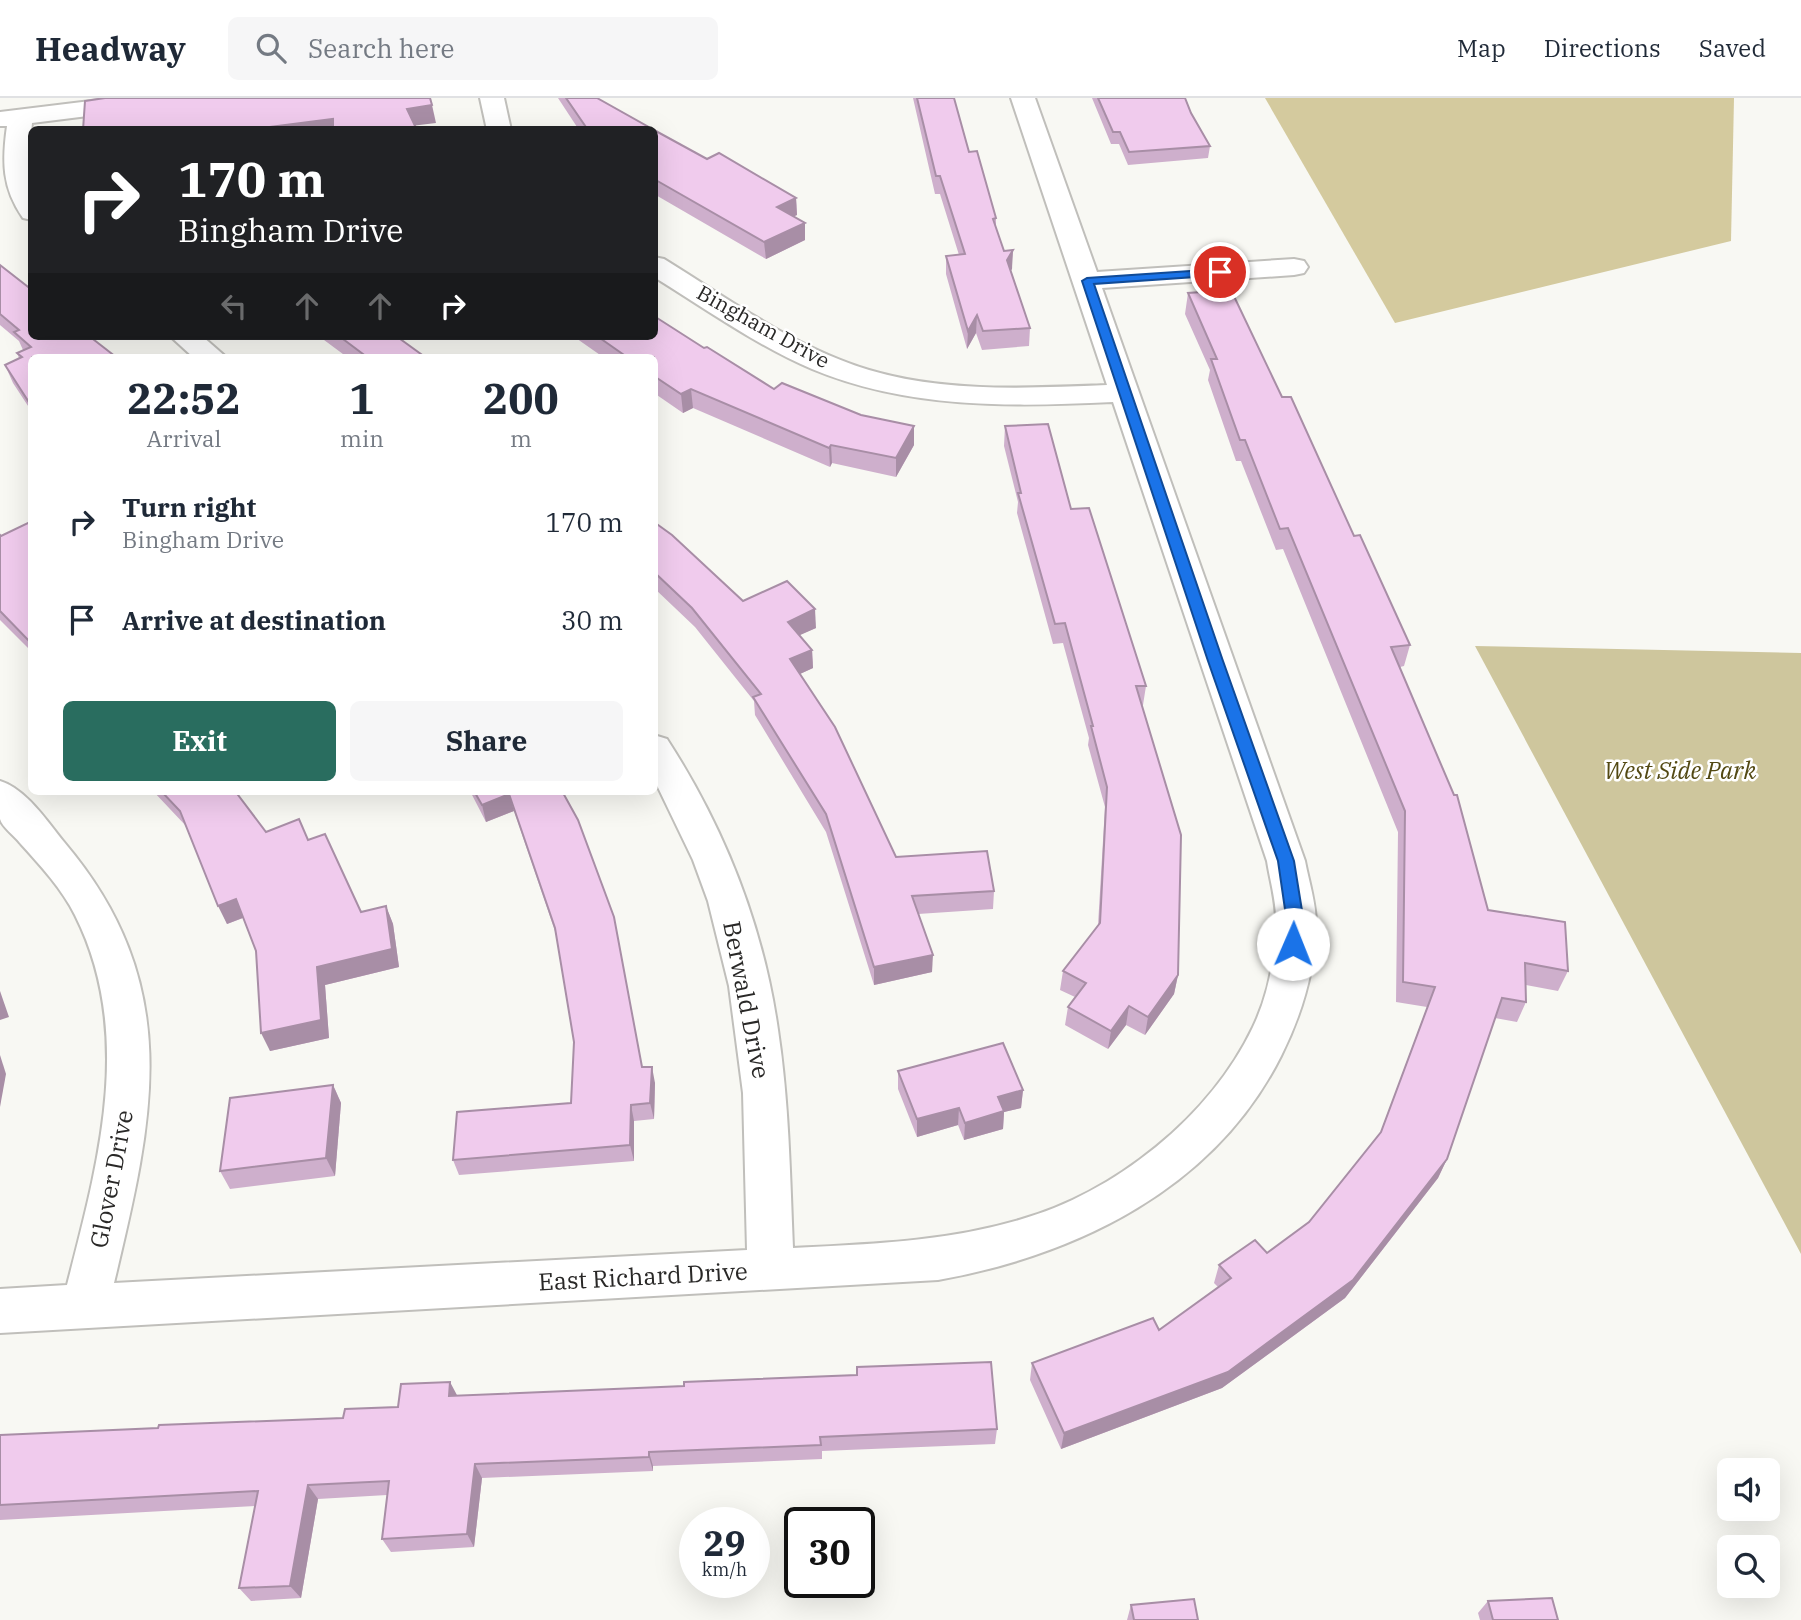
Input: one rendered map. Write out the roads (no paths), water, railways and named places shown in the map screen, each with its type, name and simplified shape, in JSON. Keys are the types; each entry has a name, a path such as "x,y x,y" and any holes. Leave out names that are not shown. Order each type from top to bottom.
{"street":[{"path":"28,206 15,178 10,118 176,98"},
{"path":"492,98 498,126"},
{"name":"East Richard Drive","path":"0,1311 921,1262 972,1254 1053,1230 1120,1198 1182,1154 1212,1125 1269,1044 1289,986 1296,923 1286,861 1023,98"},
{"name":"Bingham Drive","path":"658,267 793,349 857,375 915,389 972,396 1126,393"},
{"path":"1087,281 1294,268"},
{"path":"189,340 207,354"},
{"name":"Berwald Drive","path":"658,755 698,825 724,890 744,959 762,1066 771,1270"},
{"name":"Glover Drive","path":"0,795 67,871 92,908 108,944 120,982 128,1023 128,1106 124,1142 85,1307"}],"park label":[{"name":"West Side Park","path":"1680,771"}]}
